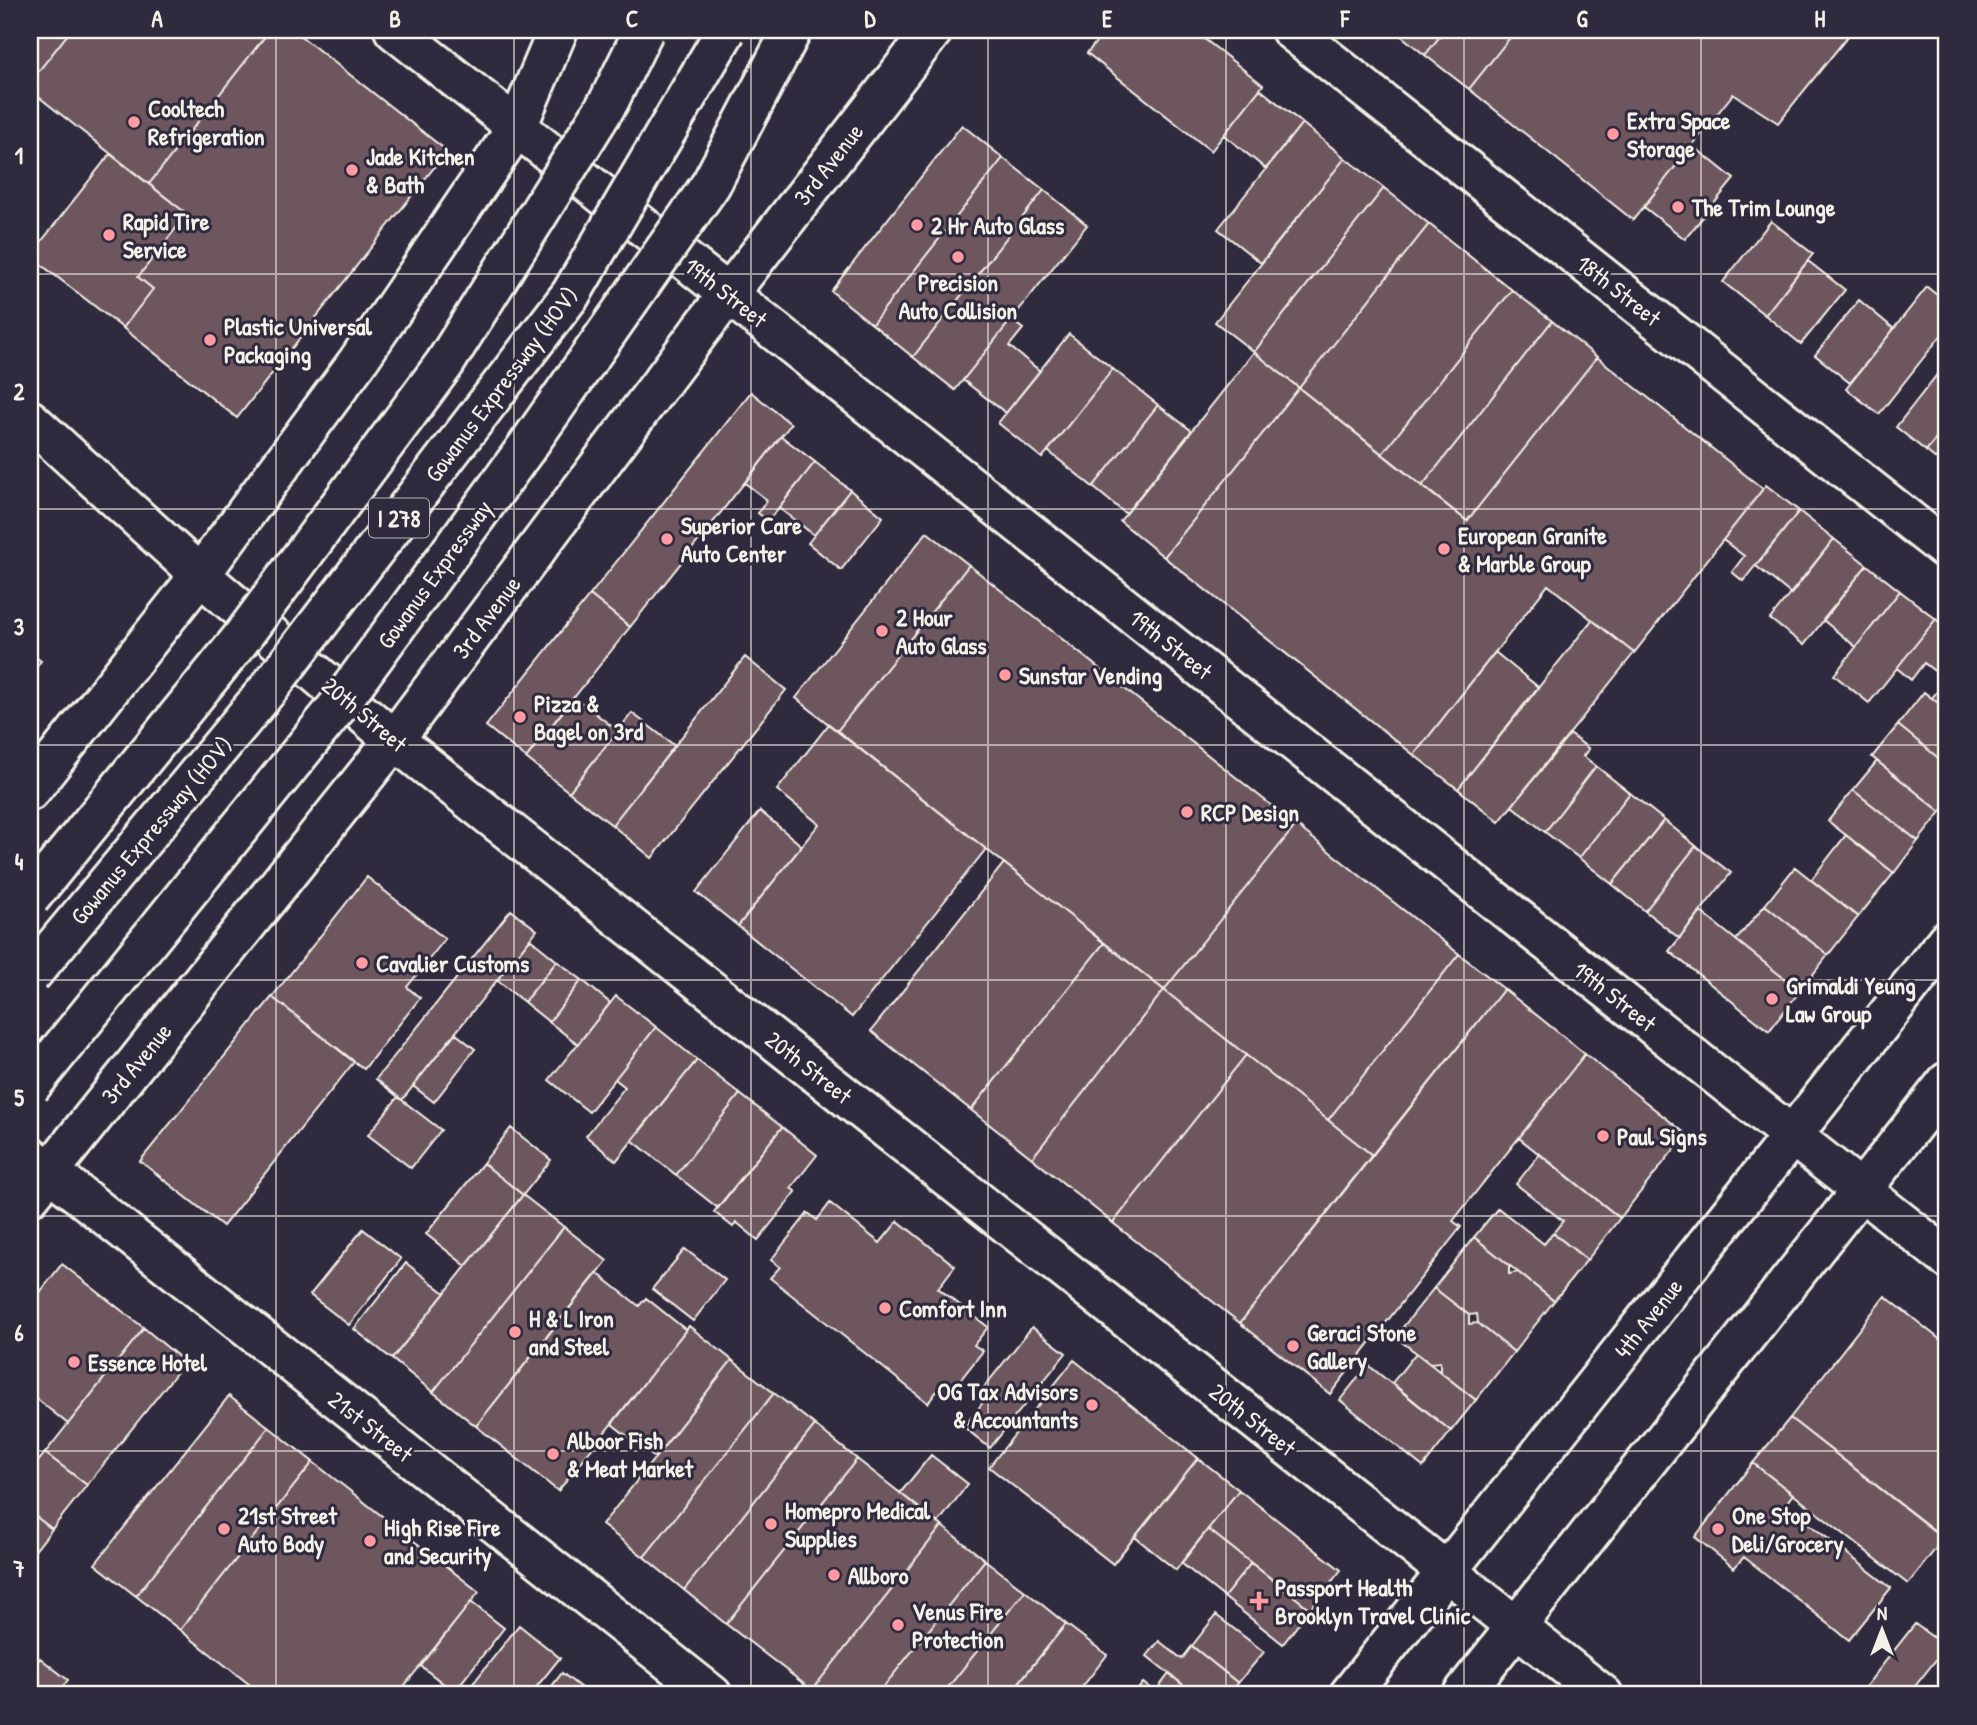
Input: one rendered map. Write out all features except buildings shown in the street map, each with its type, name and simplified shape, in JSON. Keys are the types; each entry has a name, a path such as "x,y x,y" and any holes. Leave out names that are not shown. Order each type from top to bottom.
{"main road":[{"name":"19th Street","path":"394,30 1947,1258"},
{"path":"30,791 200,575 358,360 517,127 558,30"},
{"name":"I 278","path":"30,898 240,640 445,363 609,101 644,30"},
{"name":"Gowanus Expressway (HOV)","path":"30,976 270,688 571,294 726,30"},
{"name":"Gowanus Expressway","path":"30,1087 338,706 526,448 711,184 792,30"},
{"name":"3rd Avenue","path":"36,1175 394,740 728,294 933,30"},
{"name":"18th Street","path":"1291,30 1947,550"},
{"name":"20th Street","path":"30,420 200,575 394,740 1603,1695"},
{"name":"4th Avenue","path":"1349,1695 1947,940"},
{"path":"1462,1695 1947,1082"},
{"name":"21st Street","path":"36,1175 712,1695"}],"place":[{"name":"Cooltech Refrigeration","path":"134,122"},
{"name":"Extra Space Storage","path":"1613,134"},
{"name":"Jade Kitchen & Bath","path":"352,170"},
{"name":"The Trim Lounge","path":"1678,207"},
{"name":"2 Hr Auto Glass","path":"917,225"},
{"name":"Rapid Tire Service","path":"109,235"},
{"name":"Precision Auto Collision","path":"958,257"},
{"name":"Plastic Universal Packaging","path":"210,340"},
{"name":"Superior Care Auto Center","path":"667,539"},
{"name":"European Granite & Marble Group","path":"1444,549"},
{"name":"2 Hour Auto Glass","path":"882,631"},
{"name":"Sunstar Vending","path":"1005,675"},
{"name":"Pizza & Bagel on 3rd","path":"520,717"},
{"name":"RCP Design","path":"1187,812"},
{"name":"Cavalier Customs","path":"362,963"},
{"name":"Grimaldi Yeung Law Group","path":"1772,999"},
{"name":"Paul Signs","path":"1603,1136"},
{"name":"Comfort Inn","path":"885,1308"},
{"name":"H & L Iron and Steel","path":"515,1332"},
{"name":"Geraci Stone Gallery","path":"1293,1346"},
{"name":"Essence Hotel","path":"74,1362"},
{"name":"OG Tax Advisors & Accountants","path":"1092,1405"},
{"name":"Alboor Fish & Meat Market","path":"553,1454"},
{"name":"Homepro Medical Supplies","path":"771,1524"},
{"name":"21st Street Auto Body","path":"224,1529"},
{"name":"One Stop Deli/Grocery","path":"1718,1529"},
{"name":"High Rise Fire and Security","path":"370,1541"},
{"name":"Allboro","path":"834,1575"},
{"name":"Passport Health Brooklyn Travel Clinic","path":"1259,1601"},
{"name":"Venus Fire Protection","path":"898,1625"}]}
